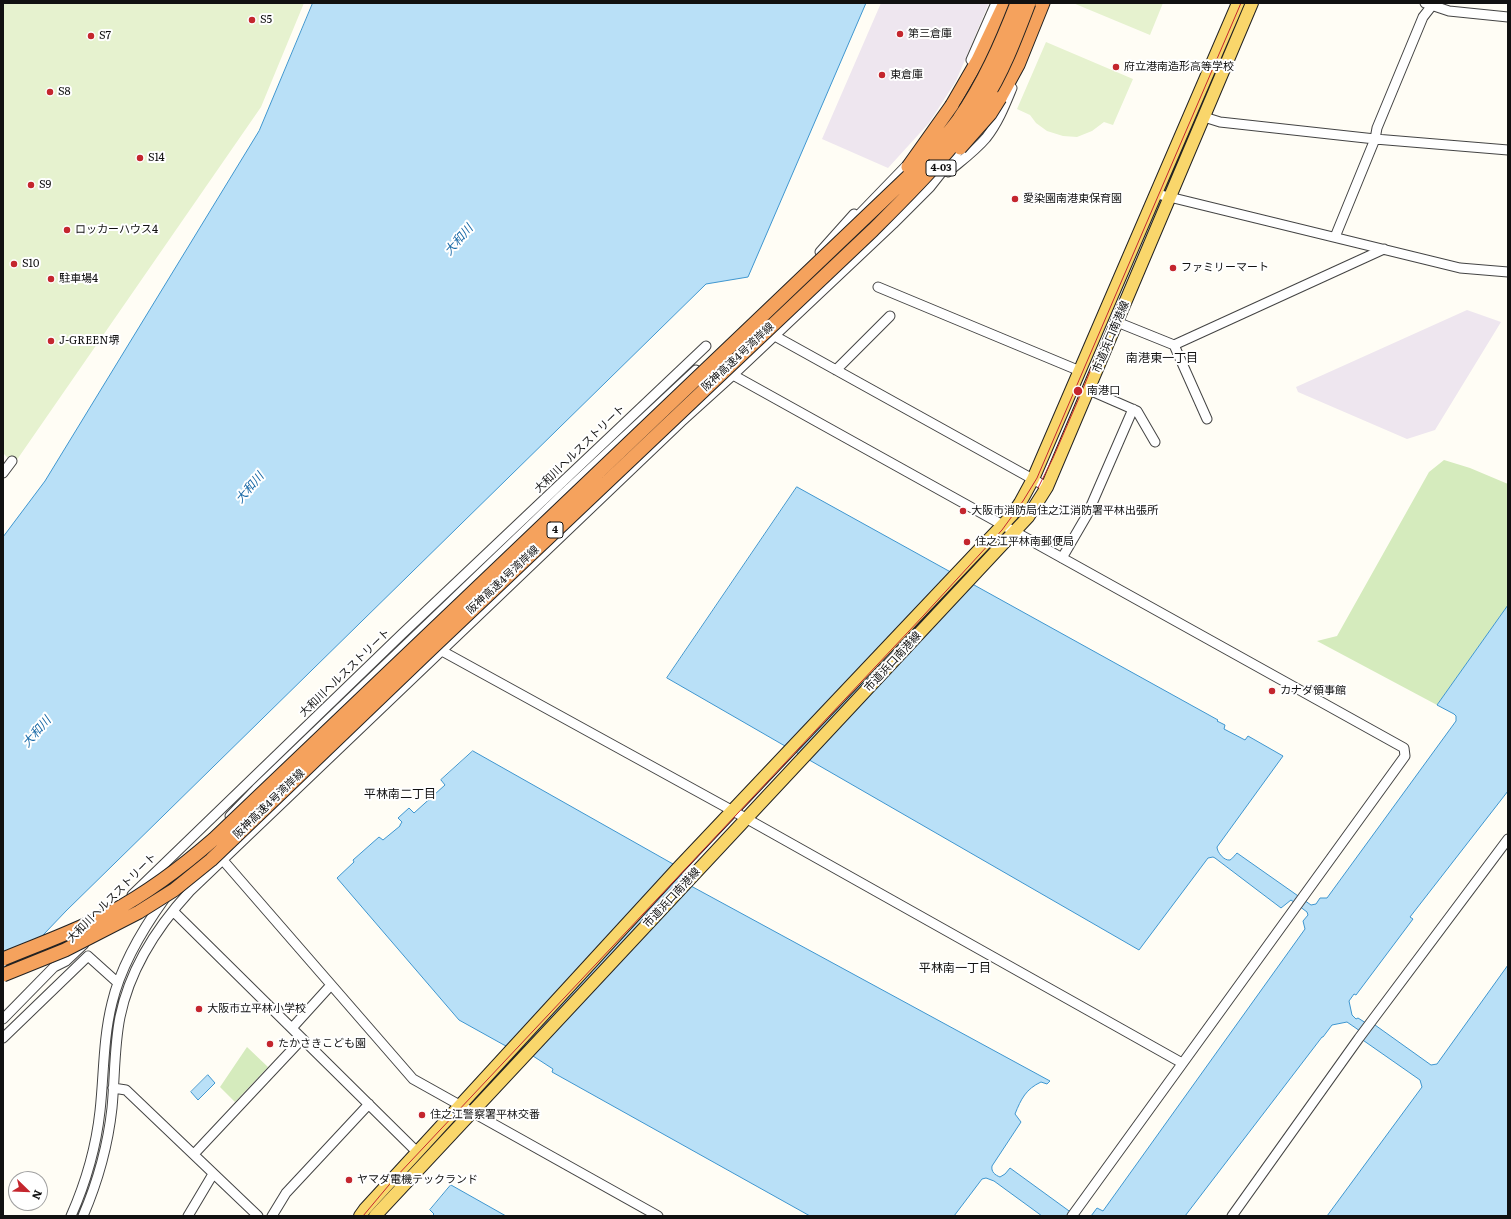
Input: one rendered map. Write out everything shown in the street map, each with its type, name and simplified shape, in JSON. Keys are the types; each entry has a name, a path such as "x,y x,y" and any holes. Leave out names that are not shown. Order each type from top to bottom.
{"highway":[{"name":"4-03","path":"852,230 899,178 930,136 965,83 978,60 1004,3"},
{"name":"阪神高速4号湾岸線","path":"3,959 109,913 154,886 191,859 229,825 913,172 959,119 970,102 991,66 1017,3"},
{"name":"阪神高速4号湾岸線","path":"3,975 65,950 139,912 174,890 211,860 433,646 873,230 944,157 975,115 994,85 1030,3"},
{"name":"4-03","path":"873,230 940,169 990,114 1018,65 1043,3"}],"main road":[{"name":"市道浜口南港線","path":"360,1216 678,868 1003,525 1020,503 1033,479 1238,3"},
{"name":"市道浜口南港線","path":"375,1216 1016,532 1035,507 1047,487 1252,3"}],"street":[{"path":"820,252 852,215 918,147 945,108 963,77 996,3"},
{"path":"71,1216 86,1179 96,1143 106,1035 112,1002 118,983 132,951 148,923 208,843 256,789 560,497 721,348 891,182 927,144 948,119 961,100 984,62 1010,3"},
{"path":"930,187 976,128 995,96 1017,52 1036,3"},
{"path":"83,1216 94,1191 105,1154 110,1128 117,1034 125,997 140,960 150,942 172,911 190,891 652,449 733,375 773,335 893,224 930,187 986,138 993,128 1007,99 1046,3"},
{"path":"1335,237 1375,139 1377,128 1423,17 1430,4 1449,12 1508,17"},
{"path":"1204,117 1220,122 1375,139 1508,150"},
{"path":"1156,194 1460,268 1508,272"},
{"path":"1174,345 1384,249"},
{"path":"878,286 1080,371"},
{"path":"836,370 890,316"},
{"path":"1117,322 1174,345 1207,418"},
{"path":"773,335 1047,487"},
{"name":"大和川ヘルスストリート","path":"3,1019 54,967 66,961 169,859 369,666 706,346"},
{"path":"721,348 733,375 1404,748 1405,756 1072,1216"},
{"path":"1088,390 1137,411 1155,442"},
{"path":"1062,558 1087,515 1133,409"},
{"path":"3,473 12,461"},
{"path":"422,631 442,651 747,818 1182,1063"},
{"path":"1232,1216 1372,1019 1508,839"},
{"path":"208,843 412,1079 472,1111 658,1216"},
{"path":"172,911 417,1152"},
{"path":"3,1038 88,956 118,983"},
{"path":"292,1028 331,985"},
{"path":"194,1154 302,1039"},
{"path":"114,1088 126,1090 258,1216"},
{"path":"272,1216 286,1193 369,1104"},
{"path":"188,1216 213,1174"}],"shaded area":[{"path":"881,3 989,3 956,81 929,123 888,168 822,139"},
{"path":"1467,310 1501,322 1435,430 1407,439 1298,392 1296,387"}],"green space":[{"name":"J-GREEN堺","path":"3,3 304,3 261,107 14,464 3,453"},
{"path":"1073,3 1163,3 1150,35"},
{"path":"1046,42 1133,79 1113,125 1104,122 1092,131 1077,137 1063,136 1047,131 1036,123 1030,115 1017,109"},
{"path":"1444,460 1470,468 1508,484 1508,605 1437,705 1317,641 1337,636 1429,472"},
{"path":"247,1047 268,1067 235,1102 220,1087"}],"water":[{"name":"大和川","path":"313,3 866,3 748,277 706,284 66,911 3,977 3,537 45,481 259,131"},
{"path":"797,487 1218,720 1217,721 1225,725 1224,729 1245,740 1248,736 1283,756 1217,849 1221,856 1228,860 1230,860 1237,853 1311,905 1316,904 1320,898 1327,898 1456,721 1456,716 1454,714 1437,705 1508,605 1508,791 1410,917 1413,919 1356,995 1354,994 1349,1001 1352,1015 1356,1019 1358,1018 1366,1023 1368,1020 1431,1065 1437,1064 1508,965 1508,1216 1327,1216 1422,1087 1420,1080 1357,1036 1360,1031 1347,1022 1332,1025 1185,1216 1091,1216 1097,1208 1103,1211 1305,929 1303,921 1308,915 1307,912 1291,900 1281,908 1215,858 1208,858 1139,950 667,678"},
{"path":"473,751 673,864 691,886 1050,1081 1047,1084 1041,1082 1031,1088 1022,1099 1015,1114 1021,1122 992,1166 992,1170 1000,1177 1010,1168 1076,1216 1042,1216 994,1181 986,1178 982,1179 954,1216 810,1216 552,1072 553,1069 533,1056 504,1045 459,1020 337,878 354,862 353,860 379,837 383,840 400,826 402,822 398,818 409,808 414,813 445,785 441,780"},
{"path":"208,1075 215,1083 198,1100 191,1092"},
{"path":"451,1185 506,1216 432,1216 434,1214 430,1210"}],"tram line":[{"path":"363,1216 394,1179 924,615 1002,530 1023,501 1037,478 1241,3"},
{"path":"1038,488 1053,458 1103,340"}],"place":[{"name":"S5","path":"252,20"},
{"name":"第三倉庫","path":"900,34"},
{"name":"S7","path":"91,36"},
{"name":"府立港南造形高等学校","path":"1116,67"},
{"name":"東倉庫","path":"882,75"},
{"name":"S8","path":"50,92"},
{"name":"S14","path":"140,158"},
{"name":"S9","path":"31,185"},
{"name":"愛染園南港東保育園","path":"1015,199"},
{"name":"ロッカーハウス4","path":"67,230"},
{"name":"S10","path":"14,264"},
{"name":"ファミリーマート","path":"1173,268"},
{"name":"駐車場4","path":"51,279"},
{"name":"J-GREEN堺","path":"51,341"},
{"name":"南港口","path":"1078,391"},
{"name":"大阪市消防局住之江消防署平林出張所","path":"963,511"},
{"name":"住之江平林南郵便局","path":"967,542"},
{"name":"カナダ領事館","path":"1272,691"},
{"name":"大阪市立平林小学校","path":"199,1009"},
{"name":"たかさきこども園","path":"270,1044"},
{"name":"住之江警察署平林交番","path":"422,1115"},
{"name":"ヤマダ電機テックランド","path":"349,1180"}],"district":[{"name":"南港東一丁目","path":"1162,358"},
{"name":"平林南二丁目","path":"400,794"},
{"name":"平林南一丁目","path":"955,968"}]}
